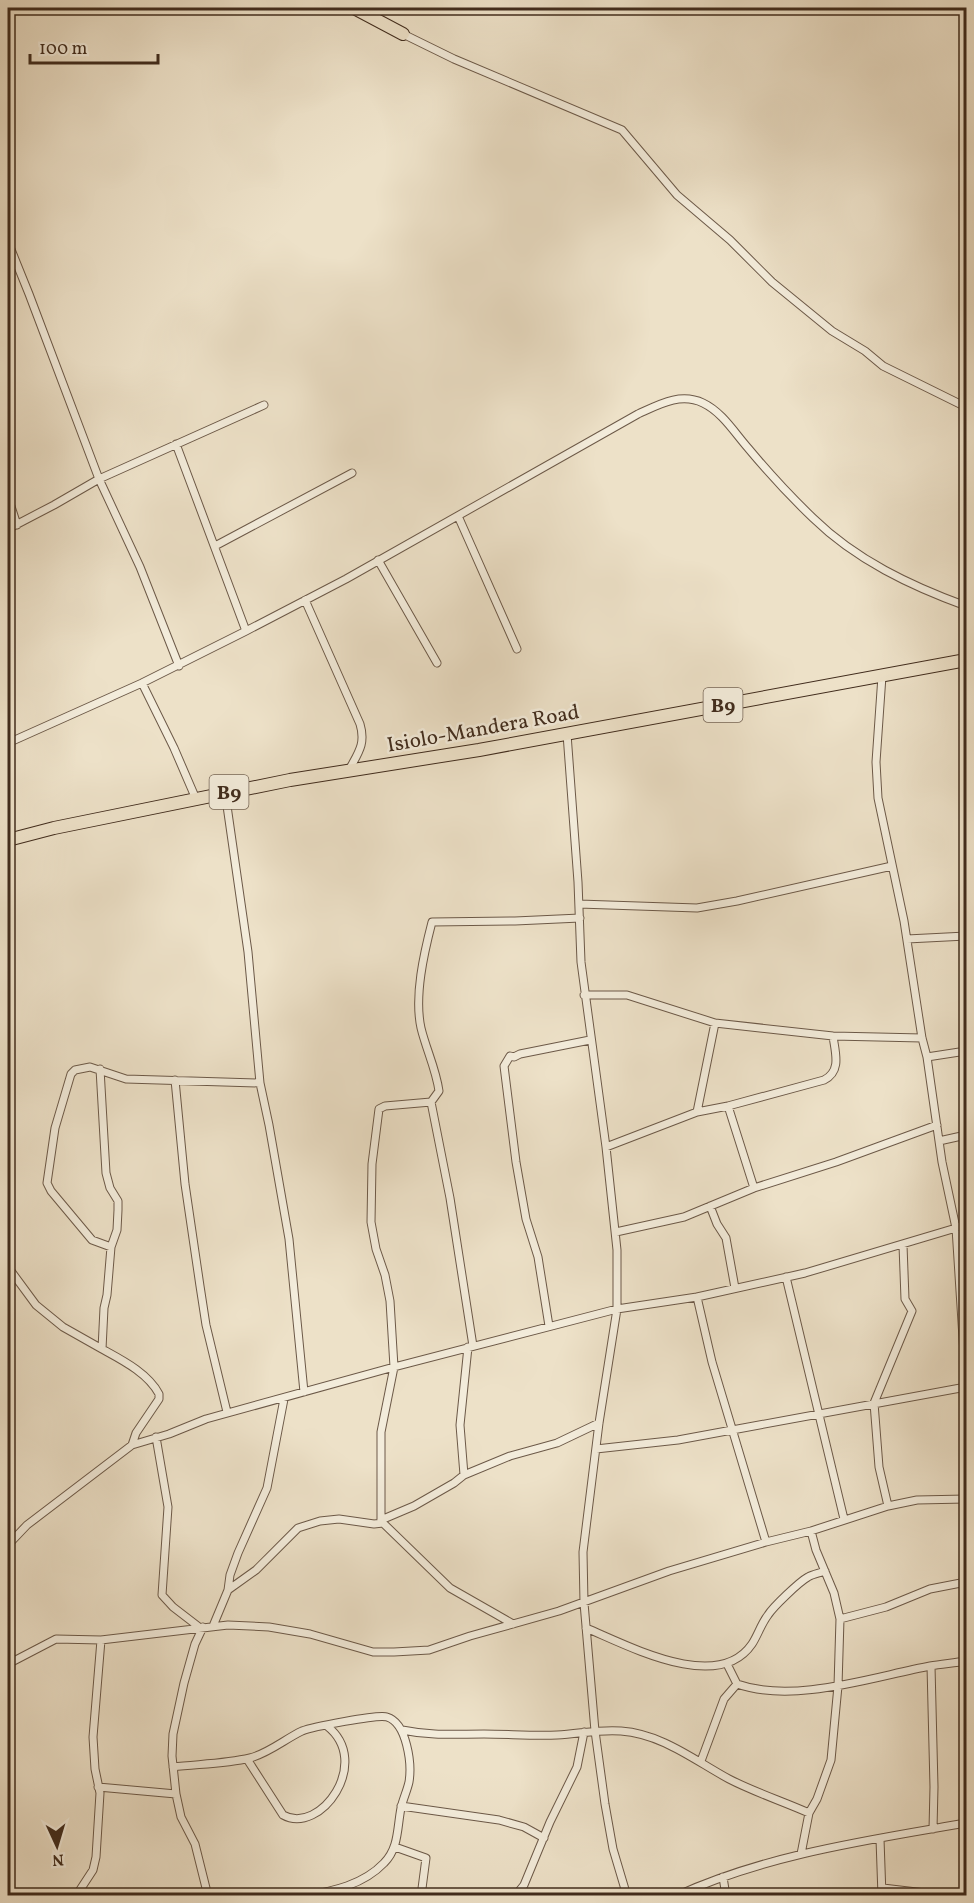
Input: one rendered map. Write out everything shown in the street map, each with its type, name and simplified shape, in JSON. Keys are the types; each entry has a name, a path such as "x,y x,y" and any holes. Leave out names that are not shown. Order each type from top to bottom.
{"highway":[{"path":"354,8 403,34"},
{"name":"Isiolo-Mandera Road","path":"8,840 225,792 479,750 966,660"}],"street":[{"path":"403,34 622,130 677,195 730,240 772,282 832,331 865,351 883,366 966,407"},
{"path":"8,242 99,479 135,556 178,666"},
{"path":"8,743 142,683 246,631 378,561 645,411 668,401 692,399 712,408 812,518 853,553 904,579 966,606"},
{"path":"8,529 99,479 264,405"},
{"path":"176,444 246,631"},
{"path":"215,546 352,473"},
{"path":"8,497 17,525"},
{"path":"458,516 517,649"},
{"path":"378,561 437,663"},
{"path":"305,600 363,734 361,747 349,770"},
{"path":"596,1449 678,1440 966,1386 956,1228 939,1141 906,939 878,798 876,779 882,676"},
{"path":"142,683 196,799"},
{"path":"567,734 584,995 616,1232 617,1309 599,1423 583,1552 584,1603 595,1731 613,1849 627,1896"},
{"path":"225,792 248,952 260,1083 289,1239 304,1392"},
{"path":"579,904 697,908 892,866"},
{"path":"464,1475 460,1425 470,1347 450,1198 431,1102 439,1091 432,1059 421,1027 419,995 432,922 580,918"},
{"path":"906,939 966,936"},
{"path":"584,995 627,995 715,1023 833,1036 922,1038"},
{"path":"697,1112 715,1023"},
{"path":"606,1147 697,1112 728,1106 830,1077 837,1065 833,1036"},
{"path":"549,1326 538,1257 526,1219 516,1162 504,1066 510,1056 590,1040"},
{"path":"927,1057 966,1051"},
{"path":"111,1247 92,1240 51,1191 47,1183 53,1136 71,1074 84,1067 100,1069 126,1079 260,1083"},
{"path":"100,1069 106,1173 118,1204 117,1230 111,1247 104,1308 102,1349"},
{"path":"175,1080 185,1184 201,1296 227,1412"},
{"path":"431,1102 379,1109 372,1164 371,1213 374,1241 390,1301 394,1367 381,1432 382,1522 450,1588 513,1624"},
{"path":"728,1106 754,1188"},
{"path":"616,1232 671,1221 754,1188 836,1162 937,1125"},
{"path":"939,1141 966,1135"},
{"path":"710,1206 726,1238 735,1288"},
{"path":"8,1545 27,1525 132,1445 227,1412 284,1399 394,1367 617,1309 698,1297 786,1277 966,1225"},
{"path":"888,1506 879,1467 874,1403 912,1314 905,1299 903,1245"},
{"path":"8,1267 36,1305 63,1327 123,1360 146,1378 159,1394 159,1399 136,1432 132,1445"},
{"path":"786,1277 843,1519"},
{"path":"698,1297 712,1362 766,1542"},
{"path":"213,1626 228,1590 234,1564 267,1488 284,1399"},
{"path":"228,1590 256,1570 298,1528 320,1521 339,1519 374,1524 382,1522 414,1506 464,1475 510,1456 557,1443 599,1423"},
{"path":"156,1437 168,1507 162,1594 173,1607 201,1627"},
{"path":"8,1664 56,1640 100,1640 213,1626 269,1627 310,1634 366,1650 394,1652 429,1650 584,1603 669,1571 811,1531 888,1506 917,1500 966,1499"},
{"path":"801,1854 809,1813 817,1799 831,1760 838,1686 840,1619 834,1593 811,1531"},
{"path":"586,1628 658,1657 692,1667 704,1668 727,1664 741,1657 751,1646 766,1617 779,1603 808,1577 825,1571"},
{"path":"840,1619 886,1607 930,1589 966,1582"},
{"path":"201,1627 173,1734 173,1767 181,1817 195,1844 208,1896"},
{"path":"76,1896 93,1870 96,1857 100,1793 93,1737 100,1640"},
{"path":"727,1664 737,1684 772,1691 838,1686 931,1666 966,1661"},
{"path":"931,1666 933,1829"},
{"path":"701,1761 724,1699 737,1684"},
{"path":"173,1767 247,1759 306,1729 380,1716 389,1717 402,1730 410,1765 409,1783 401,1806 395,1847 384,1864 352,1884 337,1890 305,1896"},
{"path":"247,1759 283,1815 290,1819 307,1816 328,1803 338,1789 346,1766 342,1745 334,1731 327,1726"},
{"path":"402,1730 453,1736 476,1734 536,1736 595,1731 622,1731 644,1735 701,1761 736,1782 809,1813"},
{"path":"515,1896 524,1885 577,1767 584,1732"},
{"path":"98,1787 176,1794"},
{"path":"401,1806 499,1820 524,1827 544,1838"},
{"path":"676,1896 723,1877 801,1854 966,1823"},
{"path":"880,1839 883,1892 950,1896"},
{"path":"395,1847 426,1858 422,1896"},
{"path":"723,1877 726,1896"}]}
